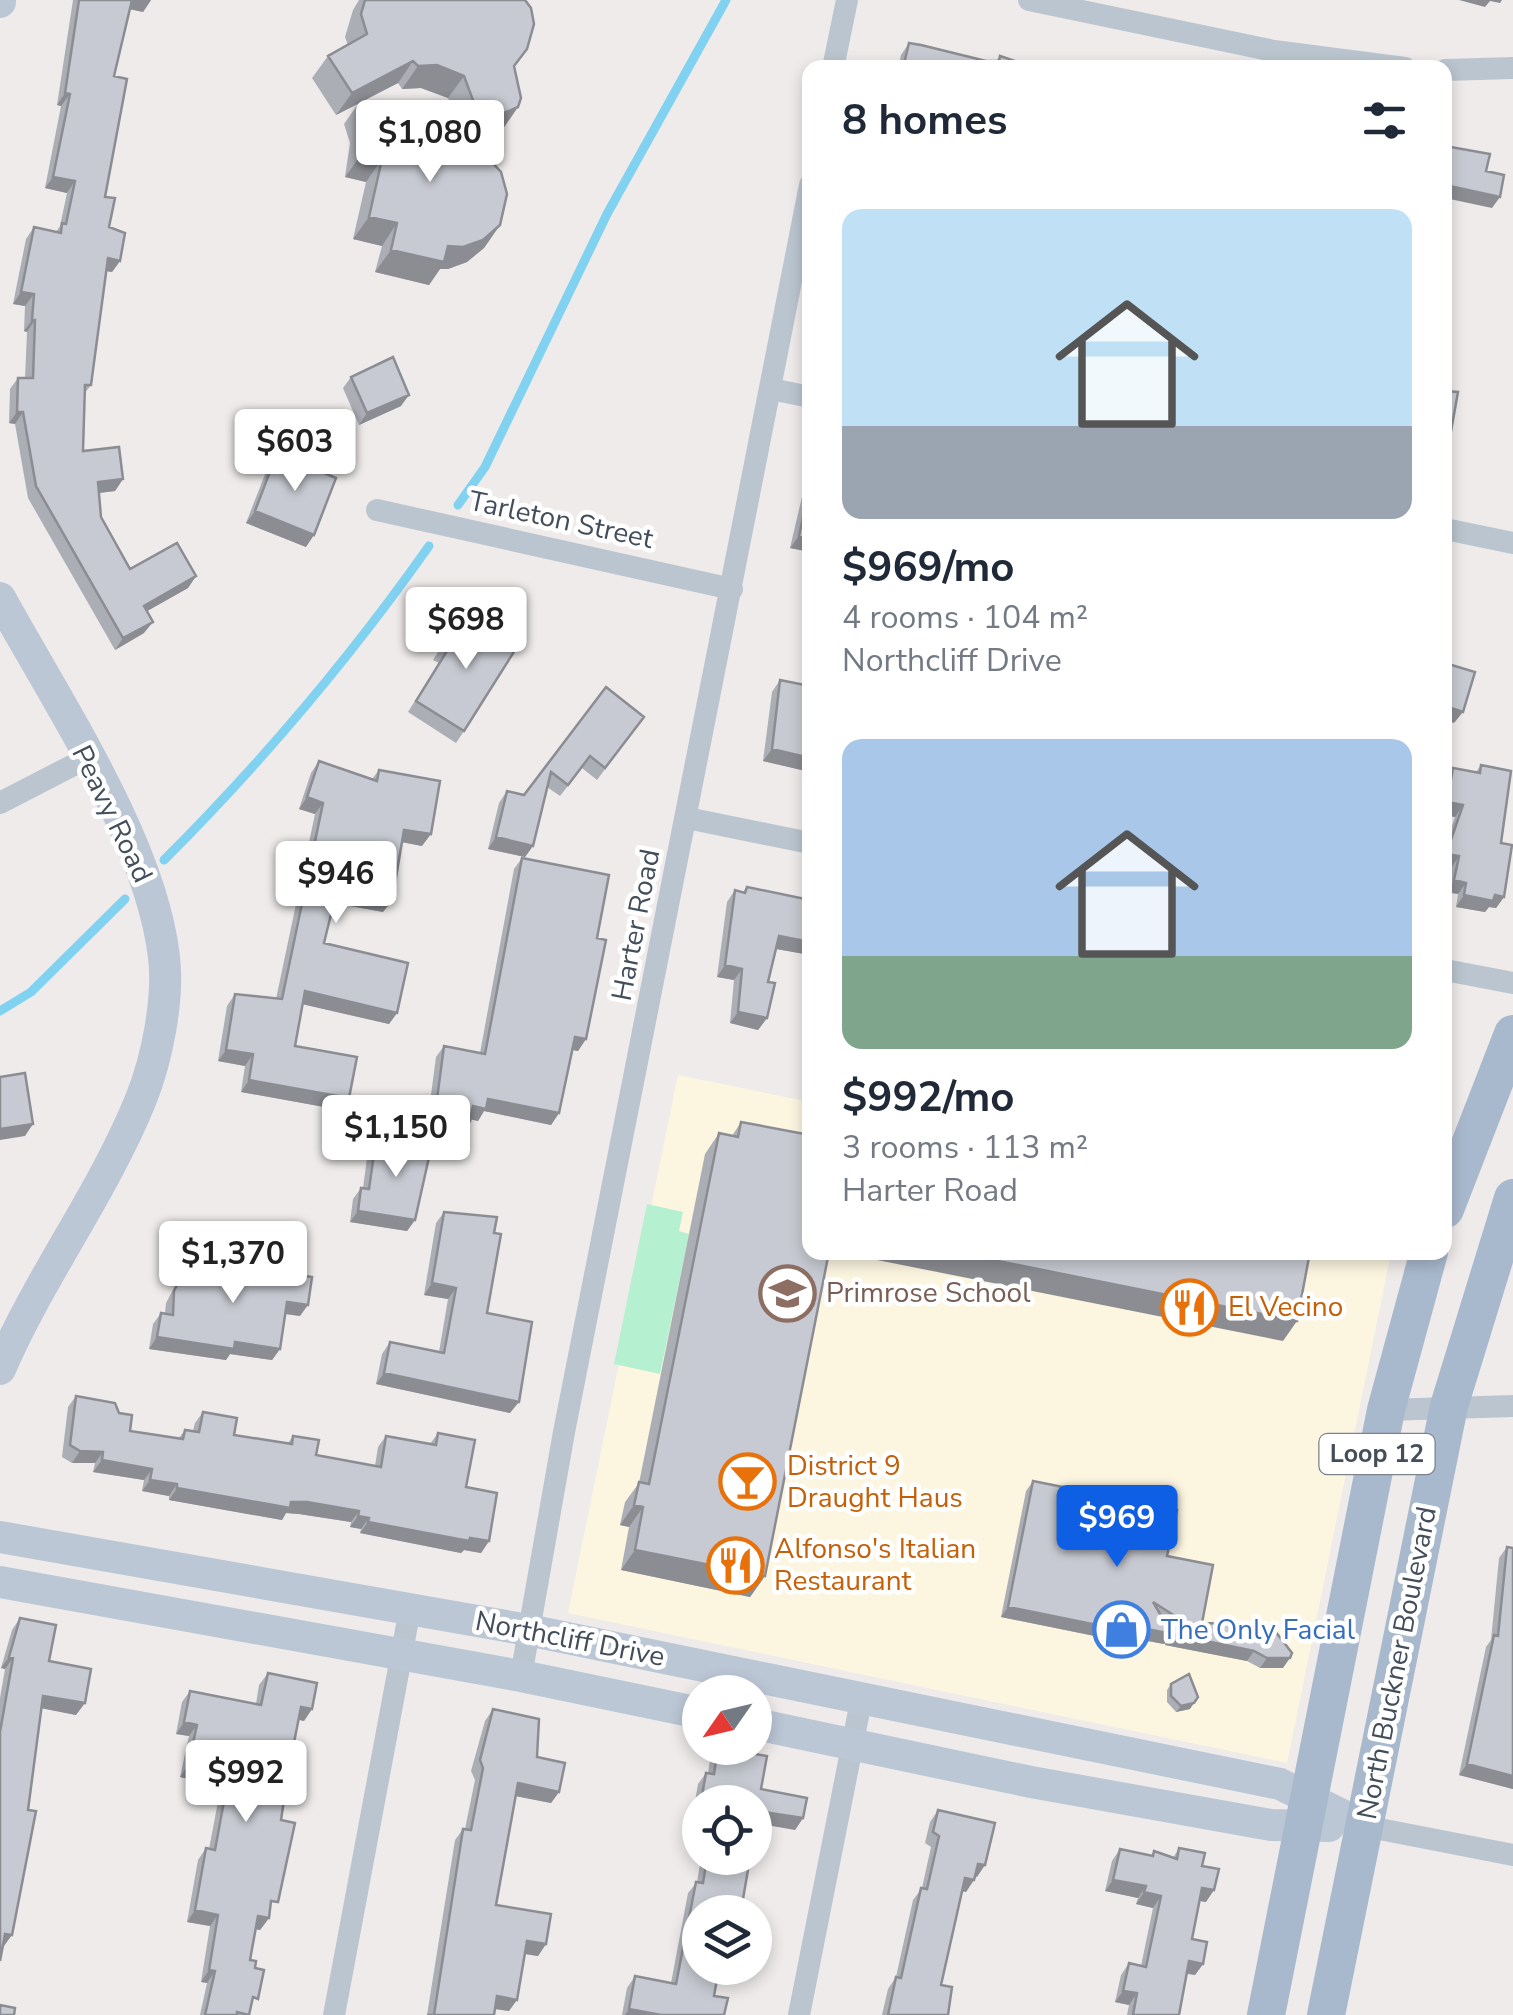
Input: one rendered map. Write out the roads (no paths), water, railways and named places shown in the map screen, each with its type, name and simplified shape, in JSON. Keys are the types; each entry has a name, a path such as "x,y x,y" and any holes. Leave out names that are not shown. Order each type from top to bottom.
{"main road":[{"path":"1452,1191 1513,1034"},
{"name":"North Buckner Boulevard","path":"1326,2015 1449,1406 1513,1198"},
{"name":"Loop 12","path":"1266,2015 1386,1410 1427,1260"}],"street":[{"path":"835,60 846,0"},
{"path":"1029,0 1274,52 1340,60"},
{"path":"1452,70 1513,68"},
{"name":"Harter Road","path":"521,1676 802,227"},
{"path":"771,389 802,395"},
{"name":"Tarleton Street","path":"377,510 732,589"},
{"path":"1452,530 1513,543"},
{"name":"Peavy Road","path":"0,598 128,834 153,902 165,959 162,1009 143,1096 0,1369"},
{"path":"0,803 87,758"},
{"path":"687,818 802,841"},
{"path":"1452,971 1513,983"},
{"path":"1386,1410 1513,1406"},
{"name":"Northcliff Drive","path":"0,1537 528,1630 862,1696 1280,1784 1304,1811 1513,1855"},
{"name":"Northcliff Drive","path":"0,1582 682,1708"},
{"path":"334,2015 410,1609"},
{"path":"799,2015 862,1696"},
{"name":"Northcliff Drive","path":"772,1728 1030,1782 1272,1824 1304,1811"}],"waterway":[{"path":"458,505 485,467 607,214 726,0"},
{"path":"164,860 304,708 429,546"},
{"path":"0,1011 31,992 125,899"}],"place":[{"name":"Primrose School","path":"787,1293"},
{"name":"El Vecino","path":"1189,1307"},
{"name":"District 9 Draught Haus","path":"748,1482"},
{"name":"Alfonso's Italian Restaurant","path":"735,1565"},
{"name":"The Only Facial","path":"1122,1630"}]}
